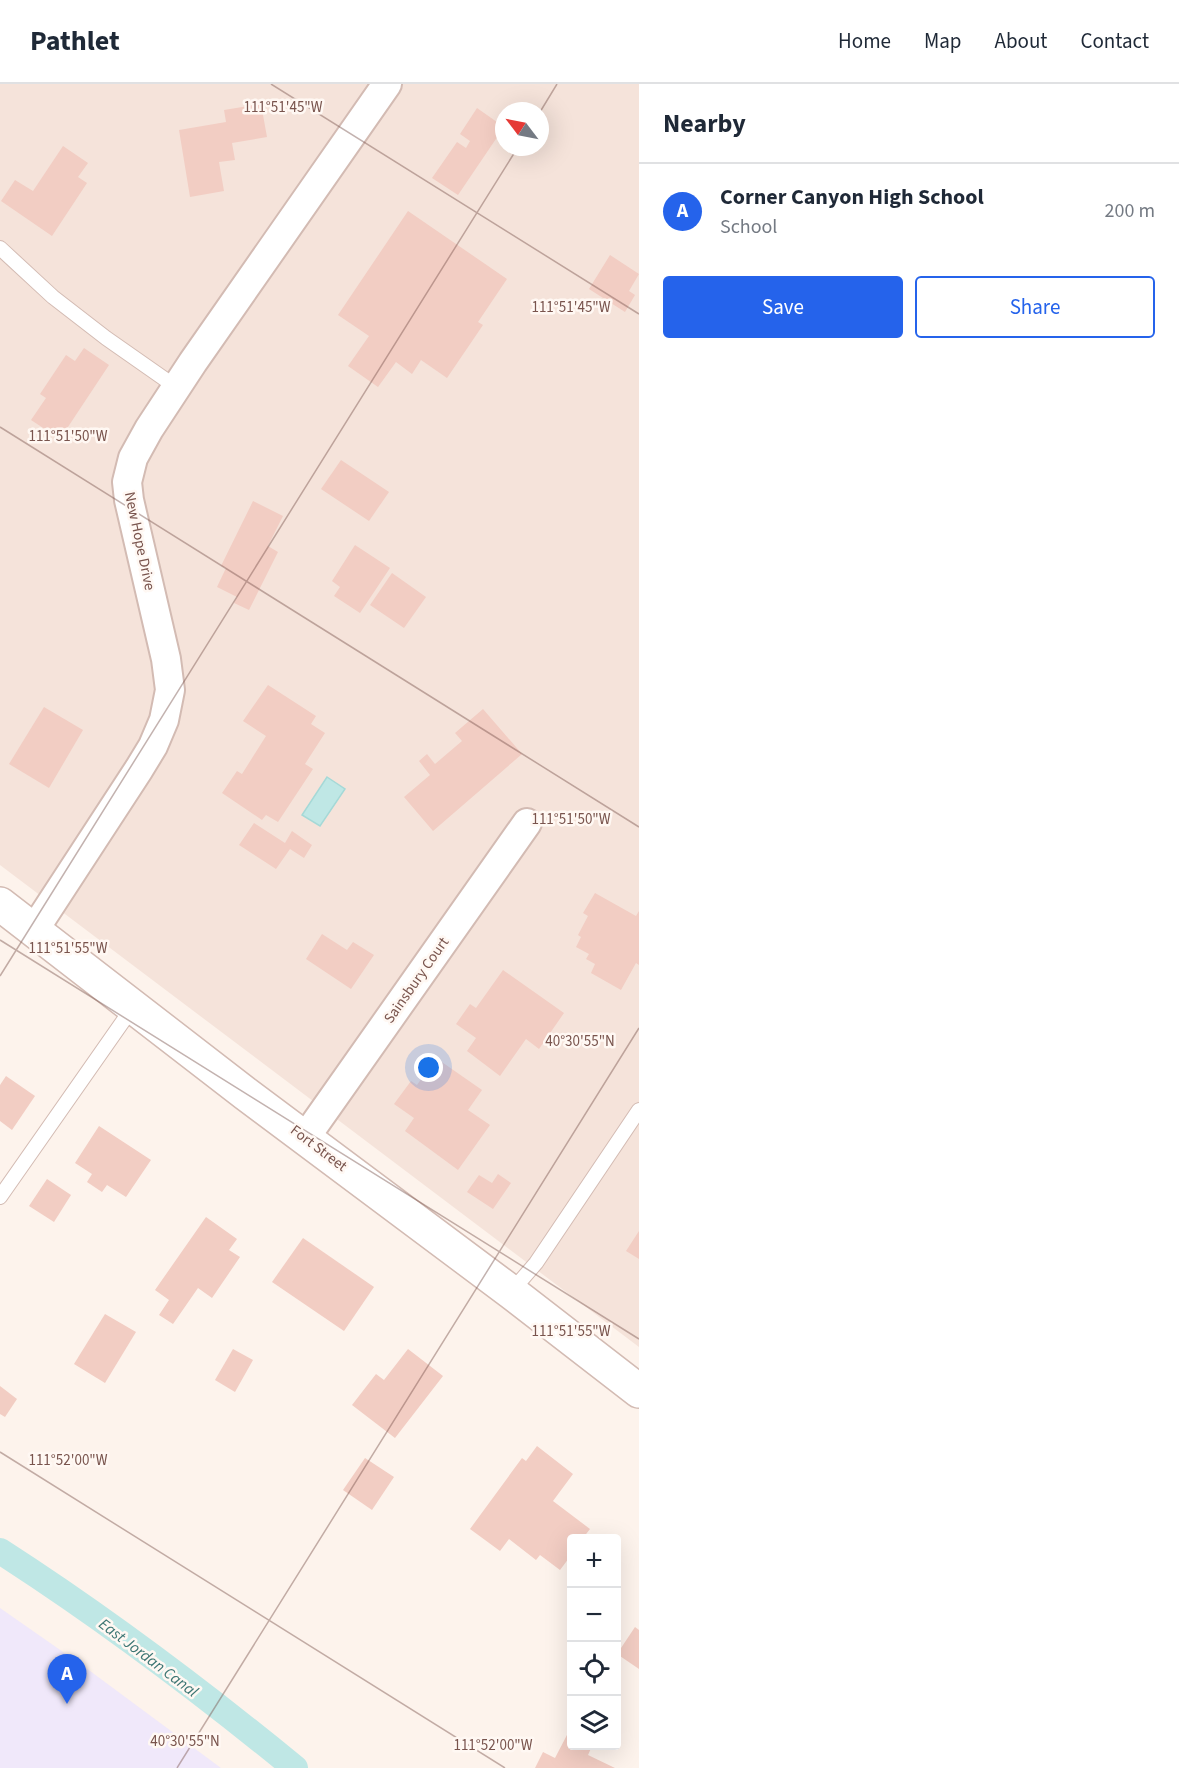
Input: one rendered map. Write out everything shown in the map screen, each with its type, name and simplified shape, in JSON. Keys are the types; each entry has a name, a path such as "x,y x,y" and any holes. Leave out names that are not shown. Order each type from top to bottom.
{"street":[{"name":"New Hope Drive","path":"34,930 139,769 153,746 164,720 170,690 166,659 129,500 127,482 133,458 176,387 387,84"},
{"name":"Sainsbury Court","path":"305,1138 527,823"},
{"name":"Fort Street","path":"0,904 639,1391"}],"lane":[{"path":"0,248 53,297 176,387"},
{"path":"0,1197 134,1007"},
{"path":"511,1292 536,1263 639,1110"}],"shaded area":[{"path":"0,84 639,84 639,1347 0,865"},
{"path":"0,1608 86,1668 221,1768 0,1768"}],"water":[{"path":"327,777 345,789 320,826 302,815"}],"building":[{"path":"261,104 267,137 232,143 235,160 219,162 224,191 190,197 179,130 226,122 224,110"},
{"path":"477,108 495,121 495,140 458,195 432,178 457,142 466,148 470,141 460,134"},
{"path":"63,146 88,163 78,177 87,183 52,236 1,201 15,180 33,191"},
{"path":"408,211 507,279 478,322 483,325 447,378 421,360 412,374 396,362 378,387 348,366 369,336 338,315"},
{"path":"610,255 639,274 629,291 635,295 625,312 589,289"},
{"path":"84,348 109,365 60,439 31,420 46,398 40,394 66,355 75,361"},
{"path":"341,460 389,492 369,521 321,489"},
{"path":"253,501 283,516 268,546 278,552 249,610 234,603 237,597 217,587 226,568 221,566"},
{"path":"355,545 390,568 360,613 334,596 340,587 332,581"},
{"path":"392,573 426,597 404,628 370,605"},
{"path":"268,685 316,716 311,724 325,733 305,764 313,769 278,822 266,815 262,820 222,793 237,771 242,774 266,736 243,721"},
{"path":"44,707 83,730 49,788 9,764"},
{"path":"483,709 522,754 433,831 404,797 430,775 419,761 427,754 435,764 462,741 455,733"},
{"path":"254,823 285,843 292,831 312,845 304,858 290,849 276,869 239,845"},
{"path":"595,893 636,916 639,911 639,965 636,963 621,990 591,973 595,964 586,959 589,954 576,947 581,937 578,935 588,916 583,913"},
{"path":"322,934 347,950 353,942 374,955 351,989 306,959"},
{"path":"503,970 564,1013 539,1049 526,1039 500,1076 467,1051 476,1038 456,1024 470,1004 476,1008"},
{"path":"436,1058 482,1090 468,1110 490,1125 458,1170 405,1131 414,1118 394,1104 411,1081 417,1085"},
{"path":"6,1076 35,1096 12,1130 0,1121 0,1085"},
{"path":"99,1126 151,1160 126,1197 107,1185 102,1192 87,1182 92,1174 75,1163"},
{"path":"498,1174 511,1183 493,1209 467,1192 479,1175 492,1183"},
{"path":"47,1179 71,1195 54,1222 29,1206"},
{"path":"206,1217 237,1239 229,1250 240,1257 212,1298 198,1288 173,1324 159,1315 169,1300 155,1290"},
{"path":"639,1231 639,1259 626,1251"},
{"path":"303,1238 374,1287 344,1331 272,1282"},
{"path":"105,1314 136,1332 105,1383 74,1364"},
{"path":"233,1349 253,1360 235,1392 215,1380"},
{"path":"408,1349 443,1376 395,1438 352,1405 376,1374 384,1380"},
{"path":"0,1386 17,1399 5,1417 0,1414"},
{"path":"537,1446 573,1474 553,1501 590,1529 586,1534 567,1534 567,1561 560,1570 540,1555 536,1560 509,1539 500,1551 470,1529 522,1458 526,1461"},
{"path":"365,1458 394,1477 372,1510 343,1490"},
{"path":"635,1627 639,1630 639,1669 621,1657 621,1648"},
{"path":"567,1735 567,1750 590,1750 588,1755 615,1768 535,1768 543,1752 555,1758"}],"waterway":[{"name":"East Jordan Canal","path":"0,1551 150,1655 295,1768"}],"place":[{"name":"Corner Canyon High School","path":"67,1704"}]}
